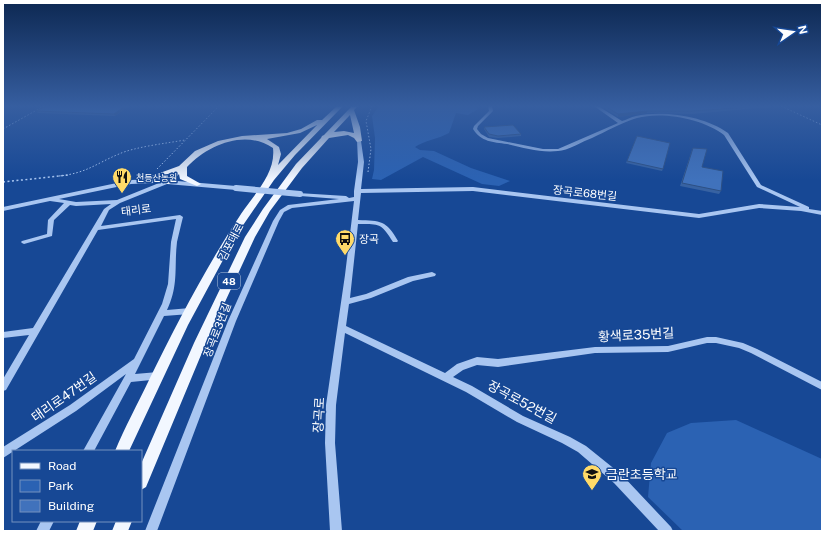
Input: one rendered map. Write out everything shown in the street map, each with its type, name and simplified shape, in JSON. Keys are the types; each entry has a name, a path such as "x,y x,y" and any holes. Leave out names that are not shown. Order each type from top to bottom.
{"main road":[{"path":"167,182 210,145 237,138 283,136 300,131"},
{"name":"김포대로","path":"122,450 190,311 229,239 251,204 272,176 315,131"},
{"name":"김포대로","path":"142,480 200,343 250,238 284,184 330,131"},
{"path":"358,131 360,141"},
{"path":"324,137 350,132 356,135 360,141"},
{"path":"255,138 267,141 276,146 277,154 272,176"},
{"path":"138,182 167,173 185,165"},
{"path":"185,165 183,177 197,184"},
{"path":"84,531 88,522"}],"street":[{"name":"장곡로68번길","path":"476,131 479,135 487,139 549,150 564,149 606,131"},
{"name":"장곡로68번길","path":"721,131 726,134 759,186 767,192 800,204 809,210"},
{"name":"장곡로","path":"336,531 330,421 343,328 355,222 361,162 360,141"},
{"path":"3,209 138,182 197,184 300,194 357,192"},
{"path":"138,182 144,186 141,194"},
{"name":"태리로","path":"96,228 107,209 118,202 141,194 167,182"},
{"name":"장곡로68번길","path":"357,192 473,189 698,216 735,212 759,206 809,210 822,214"},
{"name":"장곡로3번길","path":"151,531 235,314 276,221 282,211 290,206 357,192"},
{"path":"48,199 68,203 118,202"},
{"path":"24,242 50,235 51,220 68,203"},
{"name":"태리로","path":"89,450 162,313 170,294 174,242 180,217 96,228"},
{"path":"355,222 383,224 388,228 395,241"},
{"path":"3,386 96,228"},
{"path":"346,302 368,296 411,279 432,274"},
{"path":"162,313 190,311"},
{"name":"장곡로52번길","path":"343,328 469,388 520,419 582,449 618,479 667,531"},
{"path":"3,335 36,330"},
{"name":"황색로35번길","path":"446,378 460,367 469,363 498,363 594,350 668,349 707,340 716,340 740,345 754,350 822,386"},
{"name":"태리로47번길","path":"3,452 73,408 137,360"},
{"path":"128,378 158,376"},
{"path":"42,531 47,522"}],"path":[{"path":"150,179 193,131"},
{"path":"357,192 369,171 371,149 368,131"},
{"path":"3,182 72,175 93,168 120,154 184,140"}],"green space":[{"path":"374,131 450,131 449,133 415,147 420,150 434,151 471,168 510,181 499,186 482,184 423,157 381,180 372,179 374,170"},
{"path":"736,420 822,459 822,531 683,531 648,497 651,463 667,433 691,423"}],"building":[{"path":"487,131 518,131 521,134 498,136 489,134"},
{"path":"637,136 670,143 663,169 627,161"},
{"path":"693,148 707,149 702,167 723,171 721,191 682,183"}],"place":[{"name":"천등산농원","path":"122,194"},
{"name":"장곡","path":"345,256"},
{"name":"금란초등학교","path":"592,491"}]}
